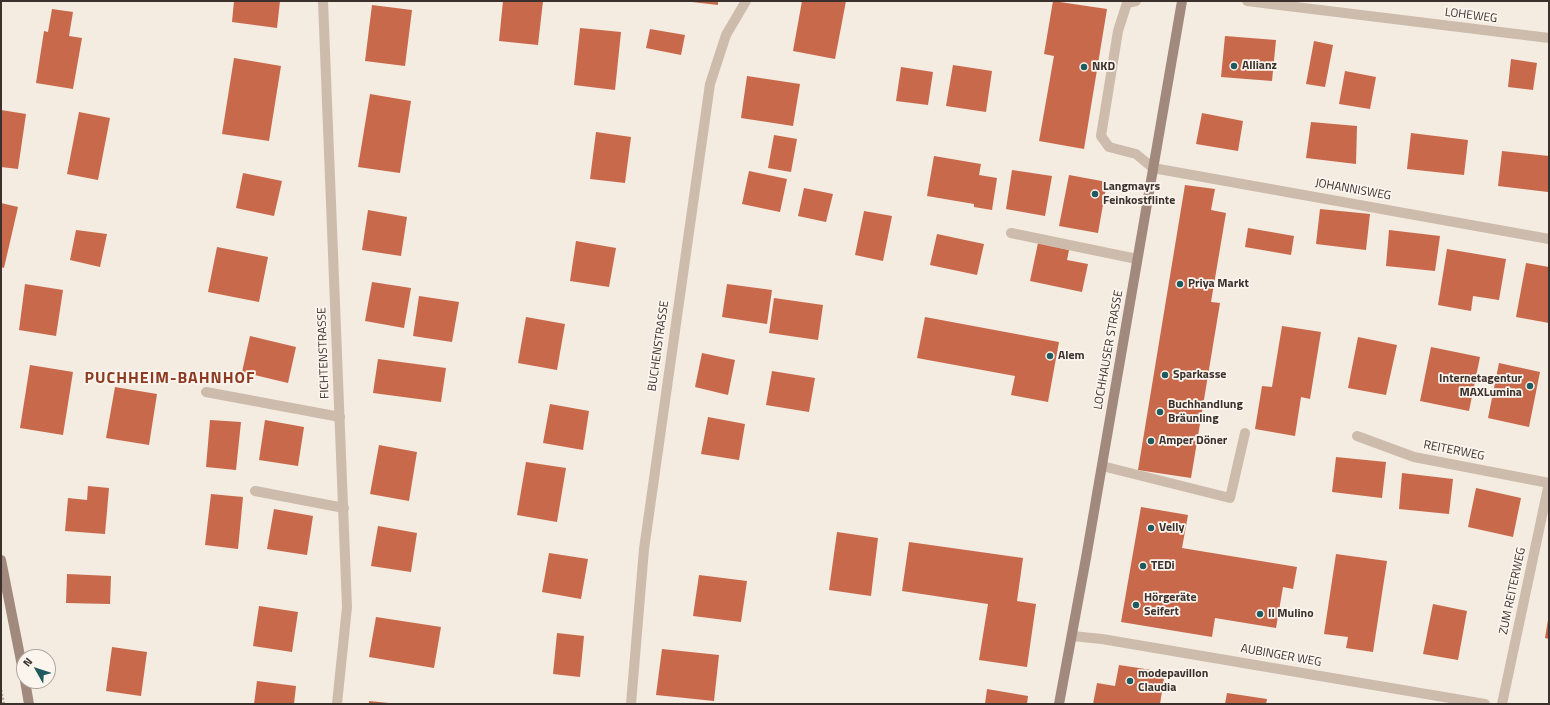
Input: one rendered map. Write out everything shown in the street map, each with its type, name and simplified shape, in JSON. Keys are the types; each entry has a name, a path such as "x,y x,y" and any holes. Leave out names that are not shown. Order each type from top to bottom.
{"street":[{"name":"FICHTENSTRASSE","path":"323,1 347,607 337,704"},
{"name":"BUCHENSTRASSE","path":"631,704 644,549 710,84 726,35 746,1"},
{"path":"1136,1 1127,3 1118,31 1101,136 1109,147 1136,154 1153,168"},
{"name":"LOCHHAUSER STRASSE","path":"1059,704 1102,466 1182,1"},
{"name":"LOHEWEG","path":"1247,1 1549,38"},
{"name":"JOHANNISWEG","path":"1153,168 1549,239"},
{"path":"1011,233 1137,259"},
{"path":"206,392 340,417"},
{"path":"1102,466 1230,498 1245,432"},
{"name":"REITERWEG","path":"1357,436 1414,457 1549,483"},
{"name":"ZUM REITERWEG","path":"1502,704 1549,483"},
{"path":"254,492 344,508"},
{"path":"1,560 19,649"},
{"name":"AUBINGER WEG","path":"1072,636 1102,639 1485,704"},
{"path":"26,689 29,704"}],"path":[{"path":"1,690 4,704"}],"building":[{"path":"234,1 280,1 277,28 232,22"},
{"path":"503,1 543,1 538,45 499,41"},
{"path":"683,1 718,1 718,5"},
{"path":"802,1 846,1 835,59 793,51"},
{"path":"1053,1 1107,9 1084,149 1039,141 1054,56 1044,54"},
{"path":"372,5 412,10 405,66 365,61"},
{"path":"52,9 73,12 69,36 82,38 73,89 36,83 44,31 48,32"},
{"path":"580,28 621,32 615,90 574,85"},
{"path":"650,29 685,35 681,55 646,48"},
{"path":"1225,36 1276,40 1272,81 1221,77"},
{"path":"1314,41 1333,45 1325,87 1306,84"},
{"path":"234,58 281,66 269,141 222,134"},
{"path":"1511,59 1537,63 1533,90 1508,87"},
{"path":"953,65 992,71 986,112 946,106"},
{"path":"901,67 933,72 928,105 896,101"},
{"path":"1345,71 1376,77 1370,109 1339,104"},
{"path":"747,76 800,84 793,126 741,118"},
{"path":"370,94 411,101 400,173 358,167"},
{"path":"1,110 26,114 18,169 1,167"},
{"path":"79,112 110,118 98,180 67,174"},
{"path":"1202,113 1243,121 1238,151 1196,144"},
{"path":"1311,122 1357,126 1356,164 1306,158"},
{"path":"596,132 631,137 625,183 590,179"},
{"path":"1411,133 1468,140 1464,175 1407,169"},
{"path":"774,135 797,139 791,172 768,168"},
{"path":"1502,151 1549,156 1548,192 1498,186"},
{"path":"934,156 981,164 979,175 997,178 992,210 974,207 974,204 927,196"},
{"path":"1012,170 1052,176 1045,216 1006,209"},
{"path":"749,171 787,179 780,212 742,204"},
{"path":"243,173 282,181 274,216 236,208"},
{"path":"1069,175 1107,182 1098,233 1059,226"},
{"path":"1185,185 1215,189 1211,210 1226,213 1211,302 1220,303 1191,478 1138,470"},
{"path":"804,188 833,194 826,222 798,216"},
{"path":"1,203 18,207 4,268 1,267"},
{"path":"1320,209 1370,214 1366,250 1316,244"},
{"path":"368,210 407,217 401,256 362,250"},
{"path":"864,211 892,216 883,261 855,255"},
{"path":"1248,228 1294,236 1291,255 1245,247"},
{"path":"76,230 107,234 100,267 70,260"},
{"path":"1389,230 1440,236 1435,271 1386,266"},
{"path":"937,234 984,244 977,275 930,265"},
{"path":"576,241 616,248 609,287 570,281"},
{"path":"1038,243 1069,250 1067,260 1088,264 1082,292 1030,281"},
{"path":"217,247 268,257 259,302 208,292"},
{"path":"1447,249 1506,259 1499,300 1473,296 1471,311 1438,305"},
{"path":"1526,263 1549,267 1549,323 1516,317"},
{"path":"372,282 411,288 404,328 365,321"},
{"path":"25,284 63,290 56,336 19,330"},
{"path":"727,284 772,290 767,324 722,317"},
{"path":"419,296 459,302 452,342 413,336"},
{"path":"774,298 823,305 818,340 769,333"},
{"path":"526,317 565,324 557,370 518,363"},
{"path":"925,317 1059,342 1048,402 1011,395 1015,376 917,358"},
{"path":"1282,326 1321,332 1310,399 1301,397 1295,436 1255,429 1262,386 1272,387"},
{"path":"250,336 296,347 288,383 242,372"},
{"path":"1358,337 1397,345 1386,395 1348,388"},
{"path":"1431,347 1480,357 1469,411 1420,401"},
{"path":"702,353 735,360 728,395 695,387"},
{"path":"378,359 446,368 441,402 373,393"},
{"path":"1499,363 1540,372 1529,427 1488,418"},
{"path":"30,365 73,372 63,435 20,428"},
{"path":"772,371 815,378 809,412 766,405"},
{"path":"115,387 157,394 149,445 106,438"},
{"path":"550,404 589,411 583,450 543,443"},
{"path":"708,417 745,424 739,460 701,454"},
{"path":"210,420 241,422 236,470 206,467"},
{"path":"265,420 304,427 298,466 259,460"},
{"path":"379,445 417,452 409,501 370,494"},
{"path":"1336,457 1386,462 1382,498 1332,492"},
{"path":"526,462 566,468 557,522 517,515"},
{"path":"1402,473 1453,479 1449,514 1399,509"},
{"path":"88,486 109,488 105,534 65,531 68,498 87,500"},
{"path":"1476,488 1521,498 1513,537 1468,527"},
{"path":"211,494 243,497 238,549 205,545"},
{"path":"1141,507 1188,515 1182,548 1297,567 1293,589 1283,587 1276,628 1215,618 1212,637 1121,622"},
{"path":"274,509 313,516 307,555 267,549"},
{"path":"378,526 417,533 411,572 371,566"},
{"path":"837,532 878,538 871,596 829,590"},
{"path":"909,542 1023,558 1017,601 1036,604 1027,667 979,660 988,604 902,591"},
{"path":"549,553 588,559 581,599 542,592"},
{"path":"1336,554 1387,561 1373,652 1346,648 1348,637 1324,634"},
{"path":"67,574 111,576 110,604 66,603"},
{"path":"699,575 747,581 741,622 693,616"},
{"path":"1433,604 1467,611 1458,660 1423,654"},
{"path":"259,606 298,612 292,652 253,646"},
{"path":"376,617 441,627 434,668 369,657"},
{"path":"1549,620 1549,639 1545,638"},
{"path":"557,633 584,636 580,677 553,674"},
{"path":"112,647 147,652 141,696 106,691"},
{"path":"662,649 719,655 714,701 656,695"},
{"path":"1119,665 1165,672 1160,704 1093,704 1097,683 1115,686"},
{"path":"257,681 296,686 294,704 254,704"},
{"path":"987,689 1028,696 1027,704 985,704"},
{"path":"1227,693 1267,699 1266,704 1225,704"},
{"path":"369,701 389,703 389,704 369,704"}],"place":[{"name":"Allianz","path":"1234,66"},
{"name":"NKD","path":"1084,67"},
{"name":"Langmayrs Feinkostflinte","path":"1095,194"},
{"name":"Priya Markt","path":"1180,284"},
{"name":"Alem","path":"1050,356"},
{"name":"Sparkasse","path":"1165,375"},
{"name":"Internetagentur MAXLumina","path":"1530,386"},
{"name":"Buchhandlung Bräunling","path":"1160,412"},
{"name":"Amper Döner","path":"1151,441"},
{"name":"Velly","path":"1151,528"},
{"name":"TEDi","path":"1143,566"},
{"name":"Hörgeräte Seifert","path":"1136,605"},
{"name":"Il Mulino","path":"1260,614"},
{"name":"modepavillon Claudia","path":"1130,681"}],"district":[{"name":"PUCHHEIM-BAHNHOF","path":"170,379"}]}
